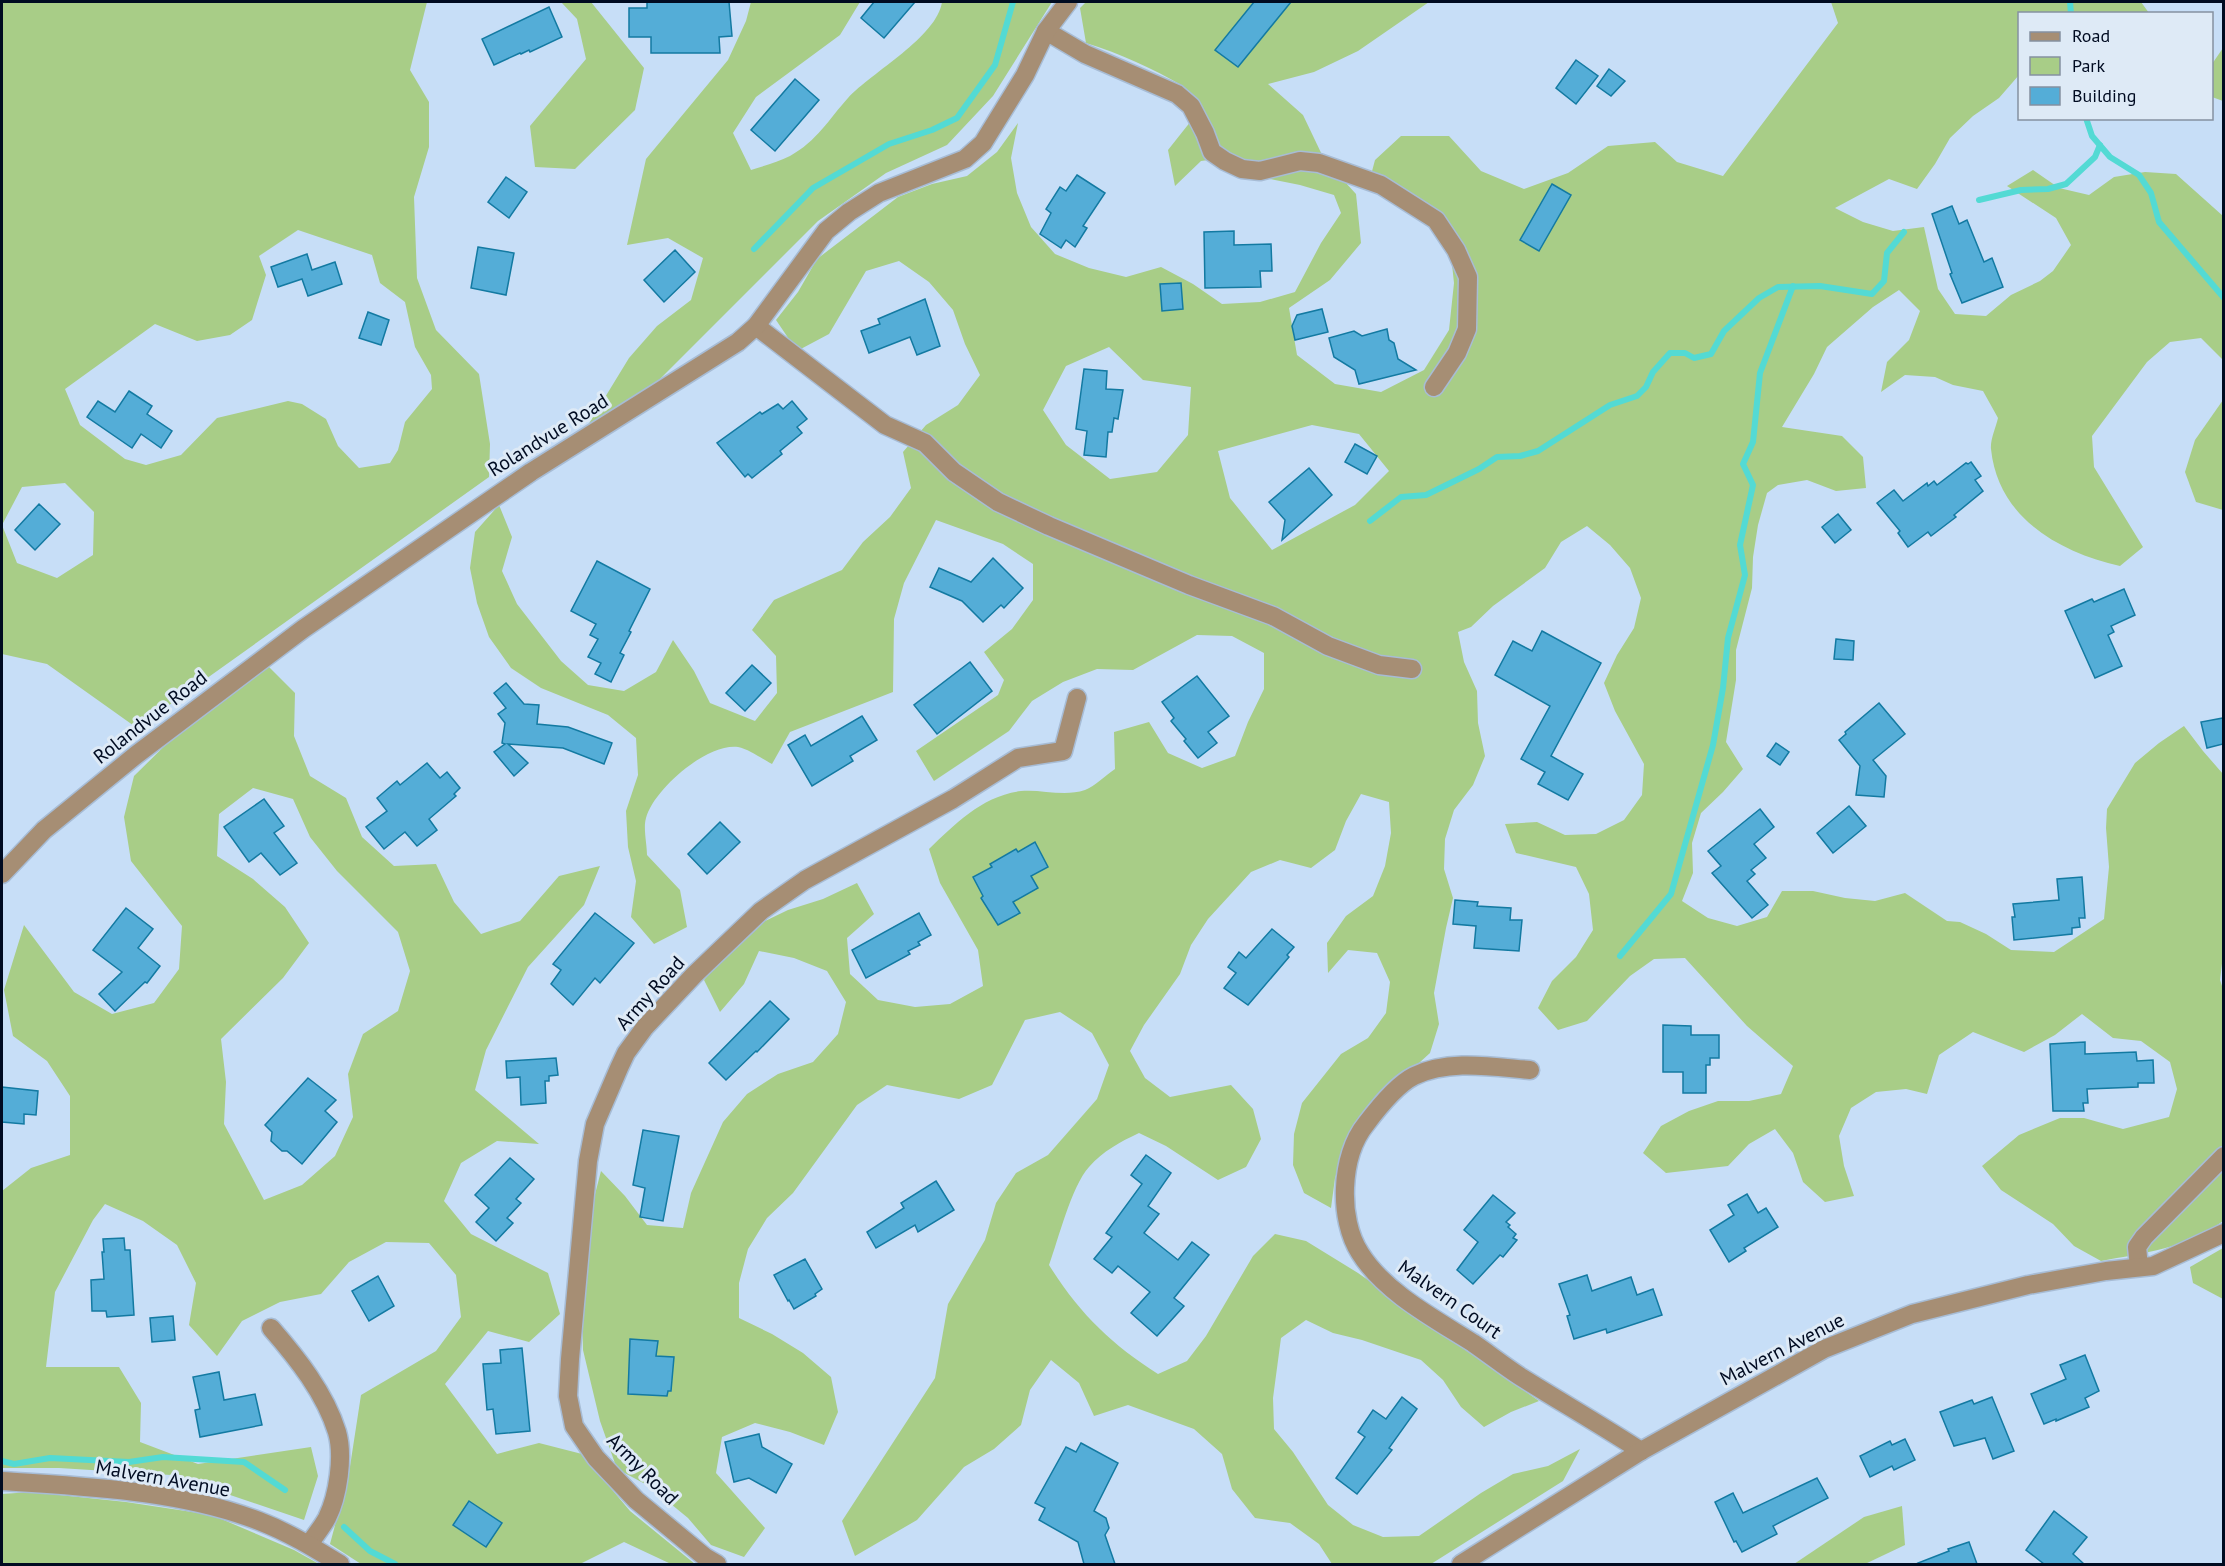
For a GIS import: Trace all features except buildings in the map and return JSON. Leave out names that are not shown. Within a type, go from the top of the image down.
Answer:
[{"type":"street","name":"Rolandvue Road","points":[[2,874],[24,848],[65,812],[136,755],[294,636],[513,484],[738,342],[756,326],[826,231],[849,212],[879,193],[965,159],[983,143],[1025,75],[1046,31],[1068,2]]},
{"type":"street","points":[[1046,31],[1085,54],[1177,94],[1191,106],[1212,152],[1225,161],[1242,169],[1260,171],[1300,161],[1319,164],[1381,185],[1436,220],[1456,250],[1468,277],[1467,329],[1457,352],[1434,387]]},
{"type":"street","points":[[756,326],[885,425],[925,443],[954,471],[998,502],[1190,585],[1273,616],[1328,646],[1379,665],[1412,669]]},
{"type":"street","name":"Army Road","points":[[717,1564],[705,1557],[636,1500],[596,1458],[574,1426],[568,1396],[570,1359],[588,1161],[595,1125],[626,1053],[645,1027],[694,975],[761,911],[805,880],[953,799],[1018,758],[1063,751],[1077,698]]},
{"type":"street","name":"Malvern Court","points":[[1530,1070],[1473,1066],[1439,1068],[1413,1077],[1384,1101],[1363,1127],[1349,1158],[1344,1182],[1350,1231],[1359,1253],[1380,1277],[1413,1305],[1520,1376],[1641,1451]]},
{"type":"street","points":[[2139,1268],[2137,1247],[2144,1237],[2223,1156]]},
{"type":"street","name":"Malvern Avenue","points":[[1461,1564],[1641,1451],[1824,1349],[1912,1314],[2028,1285],[2106,1271],[2153,1266],[2223,1233]]},
{"type":"street","points":[[271,1328],[300,1363],[324,1403],[338,1433],[340,1466],[336,1490],[327,1518],[309,1544]]},
{"type":"street","name":"Malvern Avenue","points":[[2,1481],[73,1486],[188,1500],[261,1522],[309,1544],[340,1564]]},
{"type":"green space","points":[[2,2],[427,2],[410,70],[429,102],[429,147],[414,197],[417,278],[436,330],[479,374],[490,444],[489,477],[137,728],[47,664],[2,654]],"holes":[[[298,230],[372,255],[380,283],[405,302],[415,347],[431,375],[432,389],[405,422],[398,450],[390,463],[359,468],[338,446],[326,419],[302,404],[288,401],[217,418],[181,455],[146,465],[125,459],[80,425],[65,389],[155,324],[197,341],[230,335],[252,320],[266,275],[259,256]],[[65,483],[94,512],[93,555],[57,578],[17,563],[2,525],[22,487]]]},
{"type":"green space","points":[[561,2],[591,2],[644,68],[635,110],[575,169],[535,167],[530,126],[586,59],[577,19]]},
{"type":"green space","points":[[751,2],[860,2],[840,35],[756,97],[733,133],[751,170],[785,158],[808,144],[848,98],[929,28],[938,15],[942,2],[1052,2],[993,96],[947,145],[886,173],[818,221],[655,384],[585,430],[629,358],[657,326],[691,300],[703,258],[668,238],[627,245],[646,159],[728,60],[746,21]]},
{"type":"green space","points":[[1086,2],[1429,2],[1358,51],[1314,72],[1268,84],[1303,115],[1324,159],[1356,194],[1361,243],[1330,280],[1289,308],[1297,355],[1335,384],[1381,392],[1424,370],[1449,330],[1454,283],[1449,236],[1411,207],[1367,190],[1375,160],[1401,136],[1449,136],[1481,171],[1524,189],[1568,173],[1608,146],[1655,142],[1677,162],[1723,176],[1838,23],[1831,2],[2141,2],[2148,12],[2018,12],[2018,76],[1999,98],[1973,116],[1950,138],[1917,189],[1889,179],[1835,208],[1863,222],[1893,231],[1924,227],[1938,289],[1955,314],[1986,316],[2011,295],[2040,281],[2053,271],[2071,245],[2056,218],[2007,186],[2033,170],[2059,188],[2089,195],[2114,177],[2145,172],[2176,174],[2223,216],[2223,360],[2201,338],[2170,342],[2147,362],[2092,436],[2094,467],[2143,547],[2120,566],[2097,560],[2054,541],[2019,513],[1996,473],[1991,445],[1998,418],[1983,391],[1953,385],[1935,377],[1905,375],[1881,392],[1887,362],[1909,340],[1920,311],[1899,290],[1873,307],[1827,347],[1814,374],[1782,427],[1842,436],[1863,457],[1866,488],[1836,491],[1807,480],[1778,485],[1767,493],[1758,525],[1753,557],[1752,588],[1736,650],[1736,680],[1726,742],[1743,769],[1701,813],[1692,843],[1693,873],[1682,901],[1708,918],[1737,926],[1767,917],[1782,891],[1813,891],[1845,898],[1875,901],[1905,893],[1947,921],[1960,922],[1986,934],[2011,950],[2054,952],[2104,919],[2109,867],[2107,809],[2135,763],[2184,726],[2223,774],[2224,947],[2220,980],[2224,992],[2223,1221],[2195,1238],[2165,1248],[2101,1261],[2074,1246],[2053,1224],[2001,1190],[1982,1166],[2019,1135],[2060,1118],[2084,1118],[2123,1129],[2169,1117],[2177,1089],[2170,1062],[2141,1041],[2113,1038],[2082,1014],[2055,1035],[2024,1052],[1973,1032],[1939,1055],[1927,1094],[1906,1089],[1876,1092],[1851,1108],[1839,1136],[1844,1166],[1854,1196],[1825,1202],[1803,1182],[1793,1153],[1775,1129],[1749,1144],[1728,1166],[1666,1173],[1643,1153],[1661,1126],[1689,1111],[1718,1101],[1749,1101],[1781,1094],[1793,1066],[1747,1026],[1685,958],[1654,959],[1630,976],[1587,1021],[1558,1030],[1538,1008],[1552,981],[1576,957],[1593,930],[1589,894],[1576,867],[1516,853],[1505,824],[1537,822],[1565,835],[1596,834],[1624,820],[1642,795],[1644,764],[1615,711],[1604,683],[1617,655],[1634,628],[1641,598],[1630,568],[1610,545],[1587,526],[1561,542],[1545,568],[1493,606],[1471,627],[1458,632],[1464,662],[1477,691],[1478,723],[1485,756],[1473,785],[1454,810],[1445,839],[1444,869],[1453,898],[1434,993],[1439,1024],[1430,1053],[1408,1073],[1376,1096],[1358,1121],[1345,1148],[1335,1178],[1331,1208],[1304,1193],[1293,1165],[1294,1134],[1302,1103],[1341,1054],[1368,1038],[1386,1013],[1390,982],[1377,953],[1348,950],[1328,973],[1327,943],[1346,916],[1373,896],[1385,866],[1391,833],[1389,802],[1361,794],[1346,821],[1335,850],[1311,868],[1280,860],[1251,872],[1208,919],[1191,945],[1180,974],[1144,1025],[1130,1051],[1145,1078],[1170,1097],[1231,1085],[1253,1109],[1261,1139],[1246,1167],[1218,1180],[1166,1146],[1139,1133],[1132,1136],[1100,1156],[1083,1176],[1071,1200],[1049,1265],[1072,1298],[1097,1326],[1125,1351],[1158,1374],[1187,1361],[1206,1336],[1253,1256],[1275,1234],[1306,1241],[1358,1273],[1539,1401],[1511,1412],[1484,1427],[1461,1407],[1443,1380],[1421,1360],[1362,1340],[1333,1333],[1306,1320],[1281,1338],[1273,1398],[1274,1429],[1293,1452],[1328,1505],[1353,1525],[1383,1537],[1419,1536],[1513,1474],[1548,1466],[1580,1449],[1563,1481],[1431,1564],[1332,1564],[1319,1544],[1290,1523],[1255,1518],[1232,1489],[1222,1454],[1194,1429],[1128,1405],[1094,1416],[1079,1383],[1051,1360],[1030,1390],[1021,1425],[994,1449],[964,1467],[917,1520],[855,1556],[842,1521],[935,1378],[948,1304],[985,1240],[996,1203],[1016,1173],[1048,1155],[1097,1099],[1109,1065],[1092,1033],[1060,1012],[1025,1020],[992,1085],[959,1099],[887,1085],[857,1105],[793,1193],[767,1218],[748,1249],[739,1283],[739,1318],[803,1353],[831,1377],[838,1412],[824,1445],[790,1432],[755,1423],[722,1437],[716,1473],[765,1528],[744,1557],[711,1545],[688,1518],[649,1486],[617,1469],[600,1421],[583,1350],[582,1314],[592,1206],[601,1171],[625,1196],[647,1225],[683,1228],[691,1193],[723,1122],[747,1094],[778,1074],[813,1062],[838,1034],[846,1002],[827,971],[794,958],[759,951],[744,984],[720,1012],[704,980],[727,951],[755,926],[788,910],[823,899],[857,883],[874,914],[847,938],[850,974],[878,1000],[915,1007],[950,1004],[983,986],[978,950],[940,883],[929,849],[970,812],[1007,794],[1021,791],[1069,793],[1093,786],[1115,769],[1114,732],[1149,722],[1168,753],[1202,768],[1235,756],[1264,689],[1264,653],[1232,636],[1197,635],[1133,670],[1097,669],[1063,682],[1032,701],[1009,731],[934,781],[916,751],[998,695],[1004,680],[984,652],[1012,629],[1033,600],[1033,564],[1003,544],[936,520],[904,583],[894,619],[893,692],[790,732],[772,764],[738,747],[712,752],[683,770],[659,794],[651,806],[645,822],[647,855],[680,890],[687,927],[654,944],[631,917],[636,881],[628,847],[626,811],[638,775],[636,738],[608,715],[541,688],[511,668],[489,637],[477,603],[470,568],[475,532],[499,505],[512,537],[502,571],[517,604],[561,661],[588,685],[624,691],[656,672],[673,640],[694,671],[710,703],[755,721],[777,693],[776,656],[752,630],[774,600],[842,570],[863,542],[890,517],[911,488],[903,452],[926,425],[958,405],[980,375],[965,344],[953,310],[929,282],[899,261],[866,271],[829,334],[797,351],[776,320],[798,292],[817,259],[898,197],[932,184],[967,176],[997,152],[1018,123],[1011,158],[1017,193],[1031,227],[1055,254],[1089,268],[1126,277],[1161,267],[1193,284],[1222,304],[1260,302],[1295,292],[1321,243],[1341,213],[1334,195],[1265,178],[1237,156],[1201,161],[1175,186],[1168,150],[1191,121],[1183,86],[1136,62],[1086,43],[1080,8]],"holes":[[[1109,347],[1143,380],[1191,387],[1188,435],[1157,472],[1110,479],[1066,445],[1043,410],[1066,366]],[[1312,425],[1359,434],[1389,471],[1355,505],[1272,550],[1230,498],[1218,451]]]},
{"type":"green space","points":[[2223,48],[2223,101],[2213,97],[2213,63]]},
{"type":"green space","points":[[2223,400],[2223,510],[2196,502],[2185,472],[2195,440]]},
{"type":"green space","points":[[269,667],[295,693],[294,736],[310,776],[346,798],[362,837],[394,866],[436,864],[454,902],[481,934],[520,921],[559,876],[600,866],[584,905],[528,967],[486,1050],[475,1090],[539,1144],[497,1141],[461,1163],[444,1201],[471,1234],[548,1273],[560,1314],[529,1342],[488,1331],[445,1384],[497,1454],[539,1443],[582,1454],[630,1511],[695,1564],[671,1564],[624,1542],[580,1564],[361,1564],[330,1544],[349,1473],[361,1395],[436,1351],[461,1317],[456,1275],[429,1243],[386,1242],[349,1262],[321,1294],[280,1302],[242,1321],[217,1356],[189,1325],[196,1283],[177,1245],[143,1221],[105,1204],[93,1220],[55,1292],[46,1367],[119,1367],[141,1403],[140,1442],[198,1464],[311,1447],[318,1476],[304,1520],[171,1475],[59,1468],[2,1468],[2,1191],[31,1168],[70,1155],[70,1096],[47,1061],[13,1036],[4,990],[24,925],[74,992],[112,1014],[154,1003],[179,969],[182,926],[131,861],[124,817],[134,776],[195,716]],"holes":[[[253,788],[293,799],[310,837],[337,871],[398,932],[410,971],[398,1011],[363,1034],[348,1074],[353,1117],[335,1156],[302,1185],[264,1200],[224,1124],[226,1082],[221,1039],[283,978],[309,943],[285,907],[253,879],[217,856],[219,814]]]},
{"type":"green space","points":[[2223,1248],[2223,1299],[2193,1283],[2190,1267]]},
{"type":"green space","points":[[31,1492],[126,1502],[212,1515],[294,1550],[319,1564],[2,1564],[2,1494]]},
{"type":"green space","points":[[1902,1506],[1905,1545],[1865,1564],[1794,1564],[1864,1517]]},
{"type":"waterway","points":[[754,249],[813,188],[889,144],[932,130],[957,118],[995,65],[1013,2]]},
{"type":"waterway","points":[[2070,2],[2071,12]]},
{"type":"waterway","points":[[2087,120],[2092,136],[2110,157],[2139,175],[2151,193],[2159,222],[2224,298]]},
{"type":"waterway","points":[[1979,200],[2021,190],[2048,189],[2066,184],[2095,157],[2100,145]]},
{"type":"waterway","points":[[1370,521],[1401,497],[1426,495],[1479,469],[1497,457],[1520,456],[1538,451],[1610,405],[1637,396],[1646,387],[1653,372],[1670,353],[1685,353],[1694,358],[1711,354],[1724,331],[1759,298],[1778,287],[1820,286],[1872,294],[1884,281],[1887,253],[1904,232]]},
{"type":"waterway","points":[[1620,956],[1671,894],[1713,745],[1723,688],[1728,638],[1745,575],[1740,545],[1753,485],[1743,464],[1753,442],[1760,373],[1793,286]]},
{"type":"waterway","points":[[2,1461],[14,1464],[50,1458],[129,1462],[163,1457],[244,1462],[285,1490]]},
{"type":"waterway","points":[[344,1527],[370,1551],[395,1564]]}]
